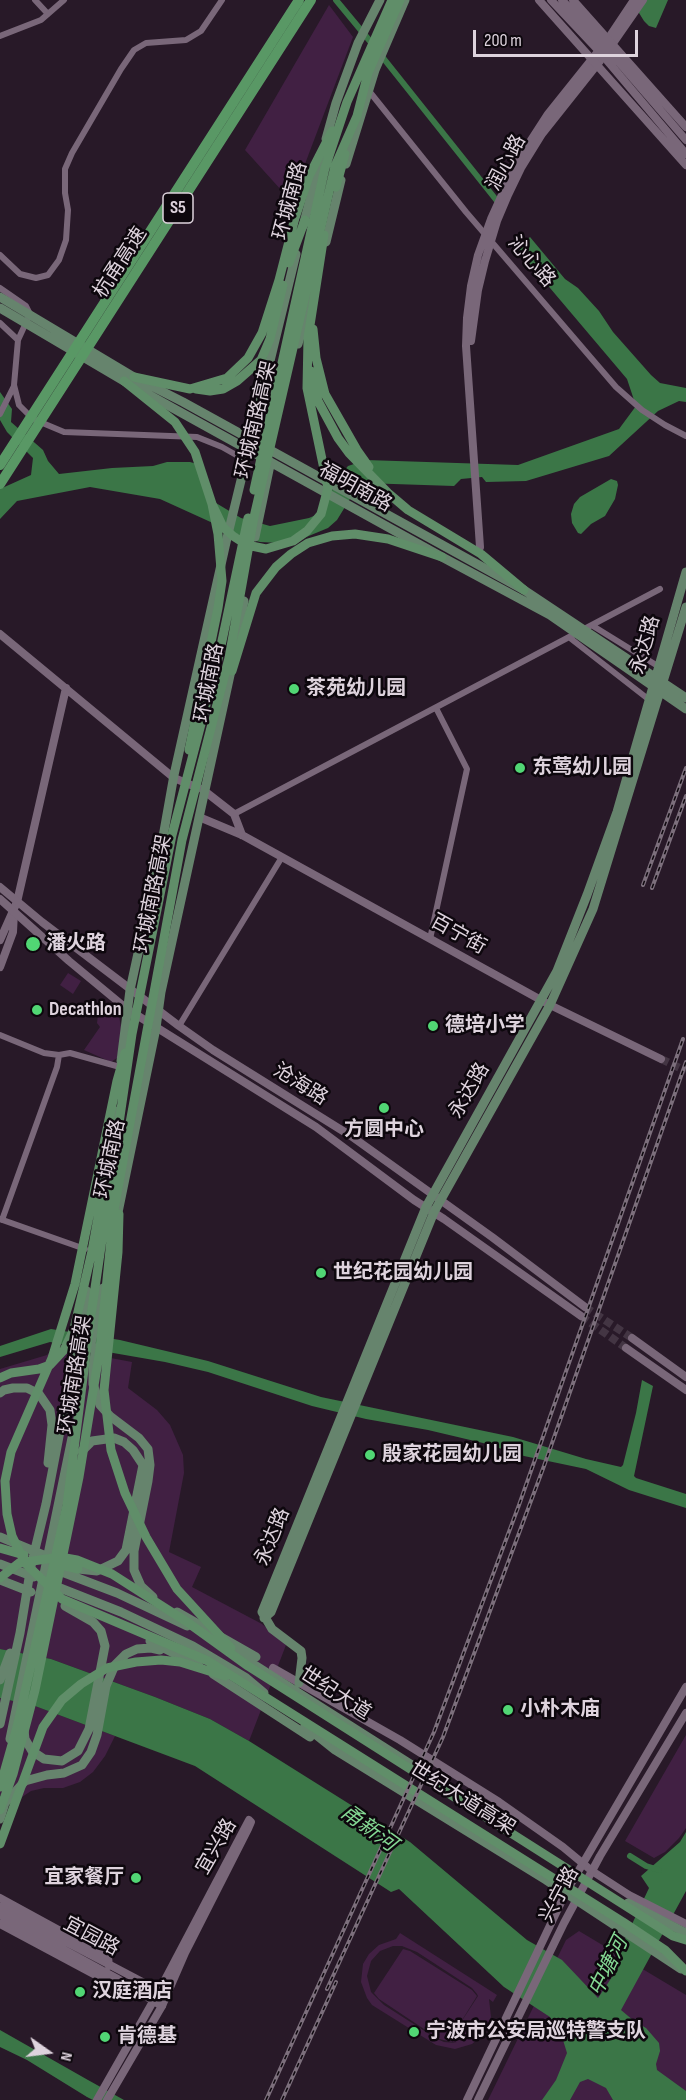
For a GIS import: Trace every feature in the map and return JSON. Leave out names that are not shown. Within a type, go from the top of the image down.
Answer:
[{"type":"highway","name":"杭甬高速","points":[[0,484],[40,412],[299,0]]},
{"type":"highway","name":"杭甬高速","points":[[0,465],[40,412],[311,0]]},
{"type":"highway","name":"环城南路高架","points":[[0,1787],[17,1727],[67,1506],[90,1322],[132,1034],[172,835],[219,656],[277,380],[325,168],[347,102],[392,0]]},
{"type":"highway","name":"环城南路高架","points":[[0,1810],[13,1774],[35,1690],[68,1533],[100,1349],[114,1210],[124,1172],[182,840],[229,658],[254,517],[335,166],[357,116],[368,73],[402,0]]},
{"type":"highway","points":[[190,388],[227,378],[248,358],[262,333],[279,280],[294,218],[309,176],[347,102]]},
{"type":"highway","points":[[212,504],[223,527],[233,536],[247,545],[266,549],[293,542],[307,531],[321,514],[328,488],[307,388],[308,348],[327,222],[357,116]]},
{"type":"highway","points":[[134,377],[210,391],[223,389],[237,381],[261,360],[270,339],[290,259],[305,220]]},
{"type":"highway","points":[[311,298],[316,358],[325,394],[357,450],[388,493]]},
{"type":"highway","points":[[308,348],[318,401],[328,422],[349,453],[408,510],[481,554],[524,590]]},
{"type":"highway","points":[[124,381],[175,422],[195,452],[212,504],[218,534],[222,581],[172,835]]},
{"type":"highway","points":[[182,840],[213,743],[256,593],[276,567],[308,543],[332,536],[355,534],[388,539],[442,557]]},
{"type":"highway","name":"世纪大道高架","points":[[132,1034],[117,1081],[75,1284],[52,1358],[11,1452],[5,1481],[7,1514],[12,1536],[25,1563],[62,1599],[208,1661],[665,1954],[686,1971]]},
{"type":"highway","points":[[124,1172],[104,1390],[111,1450],[125,1493],[146,1537],[177,1589],[248,1666]]},
{"type":"highway","points":[[0,1378],[11,1373],[50,1365],[64,1350],[77,1329],[106,1173]]},
{"type":"highway","points":[[0,1543],[77,1573]]},
{"type":"highway","points":[[1,1580],[19,1563],[60,1557],[77,1560],[112,1574],[187,1622],[248,1666]]},
{"type":"highway","points":[[0,1844],[43,1727],[62,1700],[81,1684],[107,1668],[161,1660],[180,1662],[238,1680]]},
{"type":"highway","name":"世纪大道高架","points":[[248,1666],[673,1936],[685,1932]]},
{"type":"main road","name":"环城南路","points":[[0,1724],[20,1633],[31,1566],[46,1504],[106,1173],[130,990],[174,778],[245,460],[305,220],[336,103],[358,43],[380,0]]},
{"type":"main road","points":[[311,298],[342,175],[375,70],[402,0]]},
{"type":"main road","points":[[538,0],[686,165]]},
{"type":"main road","points":[[551,0],[666,125],[686,140]]},
{"type":"main road","points":[[562,0],[604,45],[686,154]]},
{"type":"main road","points":[[573,0],[686,127]]},
{"type":"main road","name":"福明南路","points":[[0,297],[134,377],[524,590],[686,698]]},
{"type":"main road","name":"环城南路","points":[[0,1782],[96,1331],[124,1172],[156,1028],[158,1009],[229,686],[259,517],[299,340],[311,298]]},
{"type":"main road","name":"福明南路","points":[[0,308],[124,381],[550,615],[686,709]]},
{"type":"main road","name":"永达路","points":[[430,1209],[441,1200],[546,1002],[587,895],[653,703],[686,572]]},
{"type":"main road","name":"永达路","points":[[662,669],[686,607]]},
{"type":"main road","name":"沧海路","points":[[0,887],[179,1026],[213,1050],[351,1136],[585,1307]]},
{"type":"main road","name":"沧海路","points":[[0,899],[127,1009],[316,1127],[581,1316]]},
{"type":"main road","name":"永达路","points":[[298,1687],[301,1651],[272,1629],[264,1618],[271,1612],[345,1418],[430,1209],[432,1194],[546,1002]]},
{"type":"main road","points":[[96,1331],[93,1384],[100,1405],[110,1416],[139,1438],[147,1449],[150,1466],[134,1551],[134,1570],[141,1586],[162,1605],[219,1634],[273,1668],[298,1687]]},
{"type":"main road","points":[[632,1338],[686,1377]]},
{"type":"main road","points":[[626,1348],[686,1390]]},
{"type":"main road","points":[[0,1680],[9,1658],[31,1566],[52,1425],[50,1410],[39,1394],[27,1388],[2,1391]]},
{"type":"main road","points":[[64,1606],[93,1622],[100,1631],[105,1646],[89,1729],[78,1751],[62,1761],[44,1759],[32,1751],[25,1739],[22,1722],[65,1500],[76,1460],[92,1441],[114,1438],[124,1442],[133,1450],[142,1465],[126,1550],[117,1560],[97,1570],[77,1573]]},
{"type":"main road","points":[[17,1705],[49,1578],[68,1458]]},
{"type":"main road","name":"世纪大道","points":[[0,1543],[77,1573],[210,1637],[298,1687],[580,1867],[632,1905],[685,1932]]},
{"type":"main road","name":"世纪大道","points":[[0,1564],[121,1612],[193,1646],[245,1677],[336,1750],[576,1901],[665,1954]]},
{"type":"main road","points":[[1,1580],[180,1655],[320,1744],[336,1750]]},
{"type":"main road","points":[[0,1819],[5,1803],[25,1781],[64,1773],[82,1765],[91,1752],[97,1735],[106,1686],[115,1665],[126,1654],[137,1649],[151,1648],[180,1655]]},
{"type":"main road","name":"兴宁路","points":[[547,1946],[565,1894],[686,1687]]},
{"type":"main road","name":"兴宁路","points":[[478,2100],[518,2004],[547,1946],[576,1901],[600,1856],[686,1713]]},
{"type":"main road","points":[[0,1898],[108,1957],[110,1970]]},
{"type":"main road","name":"宜园路","points":[[0,1907],[110,1970],[162,2006]]},
{"type":"main road","name":"宜园路","points":[[0,1915],[110,1970],[167,1995]]},
{"type":"main road","name":"宜园路","points":[[0,1924],[101,1978],[110,1970]]},
{"type":"main road","points":[[468,2100],[518,2004]]},
{"type":"street","points":[[35,0],[48,14]]},
{"type":"street","points":[[0,36],[41,20],[64,0]]},
{"type":"street","points":[[0,255],[20,274],[36,279],[48,275],[59,260],[66,240],[68,210],[65,170],[72,153],[121,69],[134,50],[146,44],[186,40],[201,31],[222,0]]},
{"type":"street","name":"润心路","points":[[480,547],[468,372],[478,290],[488,237],[505,185],[526,147],[548,114],[608,39],[634,0]]},
{"type":"street","name":"润心路","points":[[488,237],[512,186],[542,134],[617,39],[643,0]]},
{"type":"street","name":"沁心路","points":[[369,91],[488,237],[616,387],[642,410],[686,436]]},
{"type":"street","points":[[0,288],[26,306],[30,314],[18,340],[14,385],[19,405],[33,419],[64,432],[197,437],[245,460]]},
{"type":"street","points":[[0,323],[18,340]]},
{"type":"street","points":[[0,414],[14,385]]},
{"type":"street","points":[[234,814],[660,589]]},
{"type":"street","points":[[593,626],[662,669]]},
{"type":"street","points":[[0,634],[174,778],[205,790],[234,814],[242,835]]},
{"type":"street","points":[[570,638],[653,703]]},
{"type":"street","points":[[0,940],[17,902],[66,688]]},
{"type":"street","points":[[430,939],[467,769],[436,708]]},
{"type":"street","name":"百宁街","points":[[199,817],[242,835],[546,1002],[661,1059]]},
{"type":"street","points":[[179,1026],[282,857]]},
{"type":"street","points":[[0,967],[13,932],[14,911]]},
{"type":"street","points":[[0,1035],[44,1053],[59,1055],[70,1053],[120,1067]]},
{"type":"street","points":[[59,1055],[57,1067],[1,1220],[92,1251]]},
{"type":"street","points":[[298,1687],[400,1740],[499,1802],[563,1847],[580,1867]]},
{"type":"street","name":"宜兴路","points":[[97,2100],[159,1991],[249,1820],[251,1822],[248,1830],[185,1953],[162,2006],[106,2100]]},
{"type":"street","points":[[590,1874],[667,1914],[685,1932]]},
{"type":"shaded area","points":[[329,5],[353,37],[291,201],[245,150]]},
{"type":"shaded area","points":[[68,973],[81,981],[73,994],[60,985]]},
{"type":"shaded area","points":[[108,1003],[119,1016],[122,1032],[117,1058],[111,1062],[84,1050],[100,1027],[97,1023],[98,1015]]},
{"type":"shaded area","points":[[56,1346],[132,1362],[128,1388],[157,1410],[170,1425],[183,1455],[184,1473],[169,1552],[201,1567],[192,1587],[262,1624],[286,1645],[249,1741],[210,1719],[155,1697],[51,1659],[0,1649],[0,1369],[47,1355]]},
{"type":"shaded area","points":[[0,1698],[35,1706],[115,1736],[105,1756],[93,1772],[80,1782],[63,1788],[31,1791],[19,1799],[0,1795]]},
{"type":"shaded area","points":[[686,1735],[686,1828],[665,1852],[654,1858],[625,1841]]},
{"type":"shaded area","points":[[579,1931],[686,1995],[686,2100],[488,2100],[566,1940]]},
{"type":"shaded area","points":[[400,1933],[497,1995],[493,2002],[489,1999],[491,2017],[485,2033],[472,2044],[455,2049],[436,2045],[372,2005],[361,1982],[363,1964],[369,1954],[379,1945],[396,1939]],"holes":[[[393,1946],[402,1946],[417,1952],[472,1988],[478,1996],[454,2033],[477,1996],[472,1990],[410,1951],[403,1949],[374,1993],[379,1999],[439,2039],[457,2043],[437,2039],[384,2005],[371,1992],[367,1976],[371,1961],[380,1951]]]},
{"type":"water","points":[[631,0],[668,0],[656,28],[644,21]]},
{"type":"water","points":[[530,237],[565,279],[578,288],[599,311],[613,332],[651,375],[660,383],[686,388],[686,402],[679,401],[658,411],[609,456],[526,481],[486,482],[482,477],[461,479],[454,486],[363,483],[356,489],[337,520],[328,528],[299,540],[280,543],[248,539],[160,499],[90,487],[17,501],[0,519],[0,489],[31,475],[33,458],[7,432],[0,420],[0,392],[12,409],[11,422],[43,450],[48,461],[59,474],[153,466],[167,462],[190,462],[197,464],[216,503],[241,518],[270,526],[318,514],[348,466],[366,460],[518,465],[619,429],[636,406],[627,379],[517,249]]},
{"type":"water","points":[[611,479],[617,481],[618,485],[615,499],[605,516],[591,524],[581,534],[578,533],[572,523],[571,514],[574,504],[580,497]]},
{"type":"water","points":[[51,1329],[120,1340],[208,1361],[321,1397],[513,1437],[621,1467],[636,1413],[642,1380],[653,1386],[634,1476],[686,1494],[686,1508],[629,1490],[586,1469],[524,1456],[483,1443],[428,1430],[312,1406],[208,1372],[165,1362],[50,1342],[0,1357],[0,1346]]},
{"type":"water","name":"甬新河","points":[[0,1649],[51,1659],[155,1697],[210,1719],[249,1741],[410,1842],[527,1940],[562,1960],[598,1998],[614,1974],[617,1956],[649,1888],[641,1876],[680,1842],[686,1832],[686,1891],[621,2010],[646,2028],[659,2043],[657,2070],[686,2091],[686,2100],[613,2100],[606,2088],[588,2079],[580,2082],[570,2100],[542,2100],[556,2080],[567,2053],[563,2040],[550,2017],[504,1987],[399,1889],[391,1892],[195,1766],[35,1706],[0,1698]]},
{"type":"water","points":[[0,2030],[124,2100],[93,2100],[87,2097],[27,2060],[0,2047]]},
{"type":"waterway","points":[[336,0],[374,46]]},
{"type":"waterway","points":[[380,54],[501,206]]},
{"type":"waterway","points":[[630,1856],[646,1866],[659,1870]]},
{"type":"tunnel","points":[[661,1059],[686,1071]]},
{"type":"tunnel","points":[[585,1307],[632,1338]]},
{"type":"tunnel","points":[[581,1316],[626,1348]]},
{"type":"railway","points":[[643,885],[686,768]]},
{"type":"railway","points":[[652,888],[686,796]]},
{"type":"railway","points":[[266,2100],[434,1732],[519,1505],[683,1039]]},
{"type":"railway","points":[[327,1989],[443,1737],[544,1466],[686,1062]]},
{"type":"railway","points":[[282,2100],[336,1982]]},
{"type":"place","name":"茶苑幼儿园","points":[[294,689]]},
{"type":"place","name":"东莺幼儿园","points":[[520,768]]},
{"type":"place","name":"潘火路","points":[[33,944]]},
{"type":"place","name":"Decathlon","points":[[37,1010]]},
{"type":"place","name":"德培小学","points":[[433,1026]]},
{"type":"place","name":"方圆中心","points":[[384,1108]]},
{"type":"place","name":"世纪花园幼儿园","points":[[321,1273]]},
{"type":"place","name":"殷家花园幼儿园","points":[[370,1455]]},
{"type":"place","name":"小朴木庙","points":[[508,1710]]},
{"type":"place","name":"宜家餐厅","points":[[136,1878]]},
{"type":"place","name":"汉庭酒店","points":[[80,1992]]},
{"type":"place","name":"宁波市公安局巡特警支队","points":[[414,2032]]},
{"type":"place","name":"肯德基","points":[[105,2037]]},
{"type":"water label","name":"中塘河","points":[[609,1967]]}]
